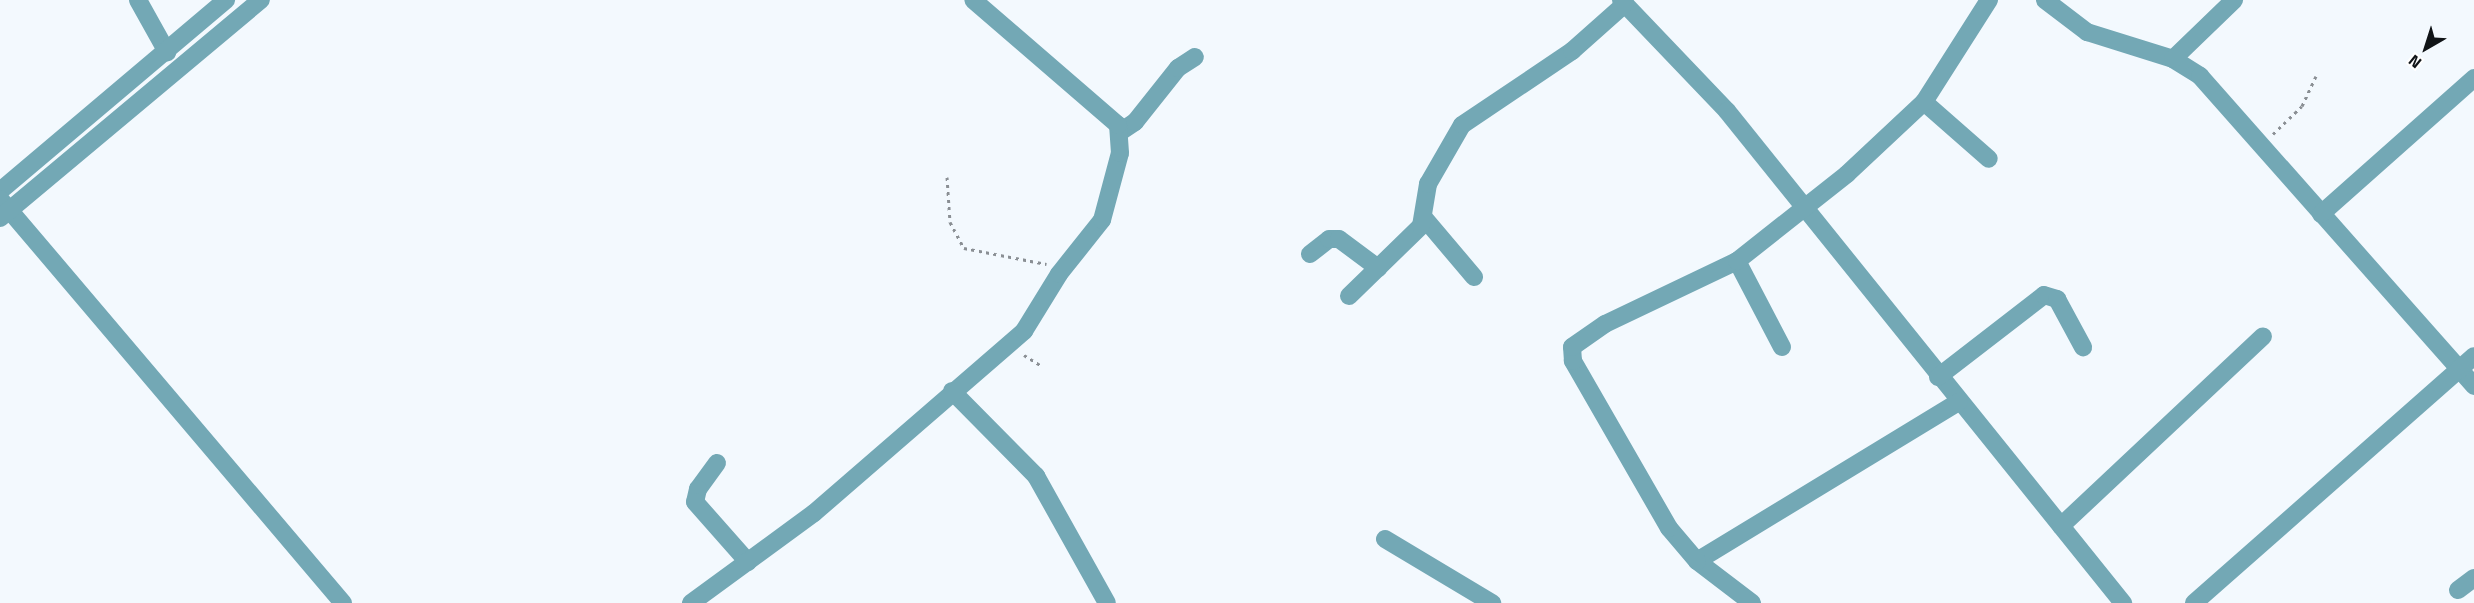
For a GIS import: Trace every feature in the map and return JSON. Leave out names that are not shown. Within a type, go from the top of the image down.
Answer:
[{"type":"street","points":[[138,0],[167,52]]},
{"type":"street","points":[[0,191],[226,0]]},
{"type":"street","points":[[261,0],[5,209],[343,603]]},
{"type":"street","points":[[974,0],[1120,132]]},
{"type":"street","points":[[1752,603],[1697,561],[1669,528],[1571,355],[1580,338],[1737,261],[1803,208],[1924,102],[1989,0]]},
{"type":"street","points":[[2045,0],[2087,32],[2173,59],[2200,76],[2474,386]]},
{"type":"street","points":[[2173,59],[2234,0]]},
{"type":"street","points":[[1349,296],[1425,219],[1428,184],[1462,125],[1572,51],[1623,2],[1727,111],[2123,603]]},
{"type":"street","points":[[691,603],[748,562],[858,476],[1035,320],[1062,269],[1102,220],[1120,132],[1136,122],[1178,68],[1195,57]]},
{"type":"street","points":[[2321,214],[2474,78]]},
{"type":"street","points":[[1924,102],[1989,159]]},
{"type":"street","points":[[1425,219],[1474,277]]},
{"type":"street","points":[[1310,254],[1329,239],[1340,239],[1378,268]]},
{"type":"street","points":[[1737,261],[1782,347]]},
{"type":"street","points":[[1938,376],[2044,295],[2057,299],[2083,347]]},
{"type":"street","points":[[2061,526],[2263,336]]},
{"type":"street","points":[[2194,603],[2474,356]]},
{"type":"street","points":[[952,391],[1036,476],[1107,603]]},
{"type":"street","points":[[1697,561],[1959,402]]},
{"type":"street","points":[[717,463],[694,502],[748,562]]},
{"type":"street","points":[[1385,539],[1492,603]]},
{"type":"street","points":[[2457,590],[2474,578]]},
{"type":"path","points":[[2261,145],[2302,106],[2316,76]]},
{"type":"path","points":[[947,177],[950,222],[964,248],[1062,269]]}]
